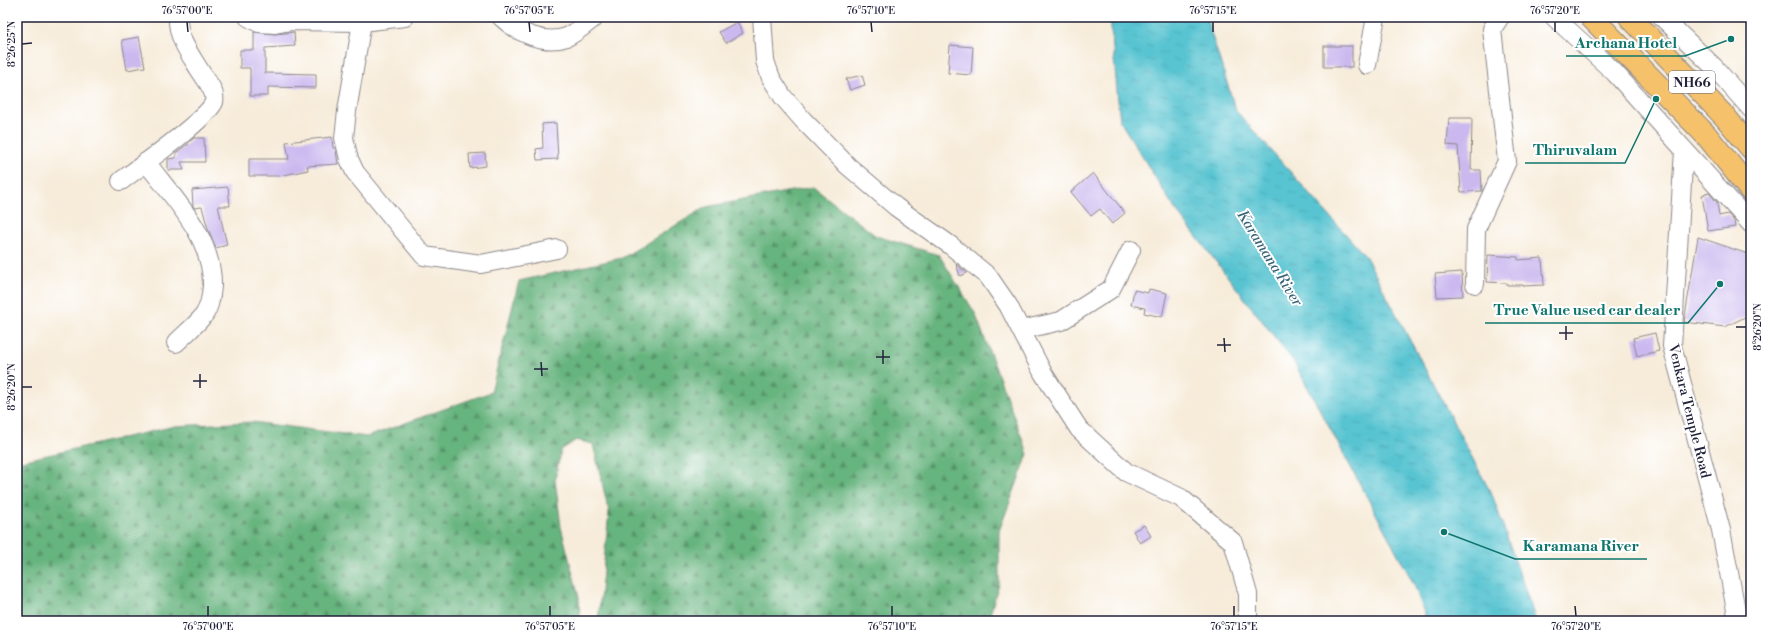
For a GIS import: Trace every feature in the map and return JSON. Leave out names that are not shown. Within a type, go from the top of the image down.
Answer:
[{"type":"highway","name":"NH66","points":[[1591,17],[1707,136],[1751,191]]},
{"type":"highway","name":"NH66","points":[[1630,17],[1726,118],[1751,148]]},
{"type":"street","points":[[121,181],[183,133],[208,110],[214,102],[213,93],[187,49],[178,30],[178,17]]},
{"type":"street","points":[[248,17],[259,23],[275,24],[290,22],[362,22],[404,17]]},
{"type":"street","points":[[502,17],[508,23],[527,35],[548,40],[568,36],[595,17]]},
{"type":"street","points":[[762,17],[765,61],[771,78],[802,120],[848,166],[896,206],[950,245],[988,276],[1008,305],[1043,373],[1080,429],[1126,472],[1181,498],[1233,542],[1248,594],[1248,621]]},
{"type":"street","points":[[1367,65],[1376,17]]},
{"type":"street","points":[[1475,284],[1476,229],[1507,161],[1492,29],[1500,17]]},
{"type":"street","points":[[1554,17],[1614,73],[1751,224]]},
{"type":"street","points":[[1662,17],[1714,68],[1751,109]]},
{"type":"street","points":[[362,22],[347,110],[344,138],[349,159],[355,172],[424,256],[481,264],[557,249]]},
{"type":"street","name":"Venkara Temple Road","points":[[1684,150],[1672,346],[1720,530],[1738,621]]},
{"type":"street","points":[[146,162],[198,231],[207,249],[212,274],[211,298],[204,315],[176,343]]},
{"type":"street","points":[[1021,330],[1061,321],[1111,288],[1131,250]]},
{"type":"green space","points":[[813,187],[876,236],[939,255],[975,313],[1028,454],[999,531],[999,584],[988,621],[598,621],[609,512],[593,444],[576,440],[561,450],[555,479],[561,527],[579,598],[580,621],[17,621],[17,462],[175,426],[252,422],[367,437],[491,392],[519,281],[622,258],[706,207]]},
{"type":"water","points":[[1110,17],[1206,17],[1236,111],[1366,257],[1493,497],[1536,621],[1427,621],[1414,584],[1294,362],[1175,209],[1120,121]]},
{"type":"building","points":[[737,22],[743,33],[726,43],[719,32]]},
{"type":"building","points":[[254,32],[275,34],[294,32],[295,46],[265,48],[265,73],[316,74],[316,88],[268,87],[268,96],[250,96],[250,68],[240,68],[240,50],[254,50]]},
{"type":"building","points":[[139,37],[145,67],[127,70],[122,40]]},
{"type":"building","points":[[950,45],[973,47],[971,75],[948,73]]},
{"type":"building","points":[[1324,46],[1352,46],[1352,67],[1324,67]]},
{"type":"building","points":[[862,75],[865,85],[850,90],[846,79]]},
{"type":"building","points":[[1449,118],[1472,118],[1471,170],[1481,170],[1482,191],[1461,192],[1458,146],[1447,145]]},
{"type":"building","points":[[556,123],[558,159],[537,160],[536,149],[543,148],[542,124]]},
{"type":"building","points":[[332,137],[333,148],[336,148],[338,164],[307,166],[308,170],[279,176],[249,176],[249,159],[289,159],[286,142]]},
{"type":"building","points":[[194,138],[204,138],[205,162],[181,162],[184,170],[168,170],[168,159],[176,158],[176,153],[188,145],[188,143]]},
{"type":"building","points":[[485,153],[486,166],[470,168],[469,154]]},
{"type":"building","points":[[1093,173],[1125,213],[1112,224],[1100,209],[1091,216],[1071,192]]},
{"type":"building","points":[[228,187],[230,206],[218,206],[227,245],[216,248],[208,229],[202,207],[194,208],[193,206],[192,190]]},
{"type":"building","points":[[1709,193],[1717,202],[1719,216],[1728,214],[1734,221],[1735,227],[1708,231],[1702,195]]},
{"type":"building","points":[[1698,237],[1751,255],[1751,314],[1725,327],[1684,322]]},
{"type":"building","points":[[1488,255],[1518,257],[1518,260],[1542,258],[1544,285],[1523,286],[1507,285],[1507,283],[1487,282]]},
{"type":"building","points":[[956,264],[967,273],[960,276]]},
{"type":"building","points":[[1462,272],[1463,296],[1437,297],[1435,274]]},
{"type":"building","points":[[1149,289],[1167,293],[1162,317],[1144,313],[1145,308],[1131,305],[1134,290],[1148,293]]},
{"type":"building","points":[[1655,333],[1659,351],[1637,356],[1633,338]]},
{"type":"building","points":[[1144,525],[1151,536],[1140,543],[1133,531]]},
{"type":"place","name":"Archana Hotel","points":[[1731,39]]},
{"type":"place","name":"Thiruvalam","points":[[1656,99]]},
{"type":"place","name":"True Value used car dealer","points":[[1720,284]]},
{"type":"place","name":"Karamana River","points":[[1444,532]]}]
